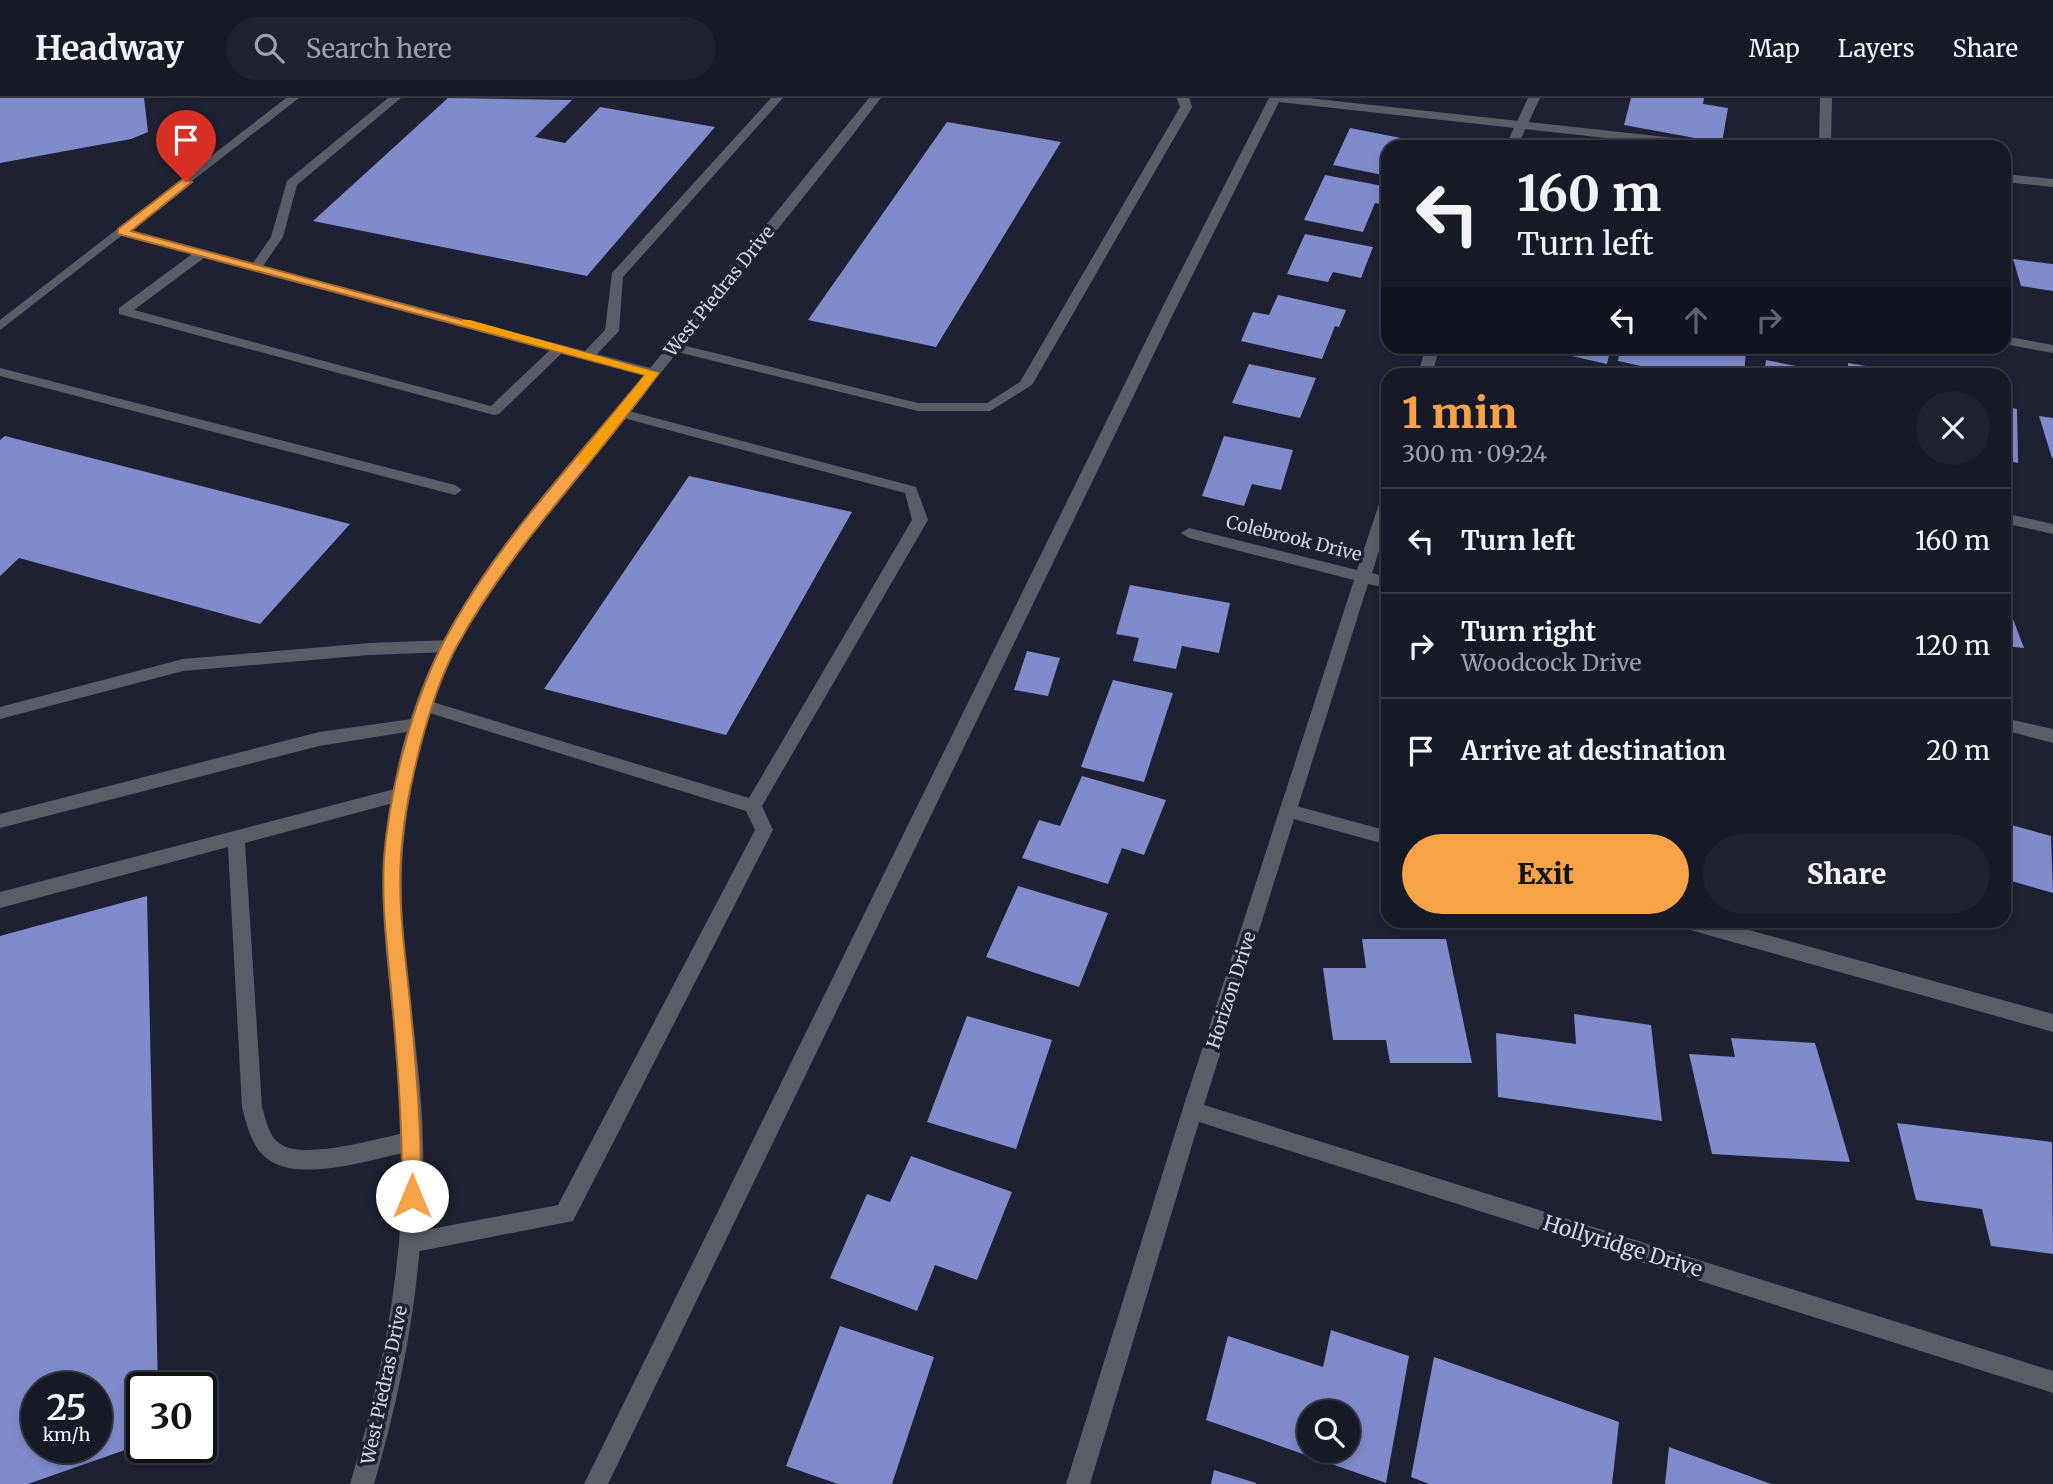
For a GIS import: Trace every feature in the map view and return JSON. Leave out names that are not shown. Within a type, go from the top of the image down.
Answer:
[{"type":"street","points":[[0,326],[293,98]]},
{"type":"street","points":[[256,267],[277,237],[291,184],[395,98]]},
{"type":"street","points":[[588,355],[612,331],[617,276],[777,98]]},
{"type":"street","name":"West Piedras Drive","points":[[362,1484],[397,1340],[410,1243],[412,1141],[393,908],[393,857],[402,794],[423,715],[449,646],[487,585],[527,530],[875,98]]},
{"type":"street","points":[[674,347],[918,408],[990,407],[1026,385],[1186,107],[1183,98]]},
{"type":"street","points":[[596,1484],[1171,304],[1276,98],[1663,140]]},
{"type":"street","points":[[1514,140],[1534,98]]},
{"type":"street","points":[[1825,140],[1826,98]]},
{"type":"street","points":[[2011,179],[2053,183]]},
{"type":"street","points":[[122,232],[653,373]]},
{"type":"street","points":[[202,253],[124,311],[494,411],[560,348]]},
{"type":"street","points":[[2011,341],[2053,349]]},
{"type":"street","points":[[0,372],[455,490]]},
{"type":"street","points":[[621,413],[911,490],[920,520],[752,806]]},
{"type":"street","points":[[2011,520],[2053,529]]},
{"type":"street","name":"Horizon Drive","points":[[1078,1484],[1192,1111],[1381,521]]},
{"type":"street","name":"Colebrook Drive","points":[[1189,533],[1381,582]]},
{"type":"street","points":[[0,713],[183,665],[369,649],[449,646]]},
{"type":"street","points":[[0,821],[423,715],[752,806],[764,830],[565,1214],[410,1243]]},
{"type":"street","points":[[2011,726],[2053,736]]},
{"type":"street","points":[[0,900],[402,794]]},
{"type":"street","points":[[1289,811],[1381,836]]},
{"type":"street","points":[[236,838],[252,1107],[257,1128],[275,1154],[303,1162],[412,1141]]},
{"type":"street","points":[[1713,928],[2053,1023]]},
{"type":"street","name":"Hollyridge Drive","points":[[1192,1111],[2053,1382]]},
{"type":"building","points":[[0,98],[144,98],[148,132],[131,139],[0,163]]},
{"type":"building","points":[[448,98],[572,100],[535,137],[565,143],[600,107],[715,127],[587,276],[313,221]]},
{"type":"building","points":[[1631,98],[1704,98],[1703,104],[1728,108],[1723,140],[1706,140],[1624,125]]},
{"type":"building","points":[[947,122],[1061,142],[936,347],[808,320]]},
{"type":"building","points":[[1350,128],[1406,139],[1381,140],[1381,175],[1333,165]]},
{"type":"building","points":[[1325,175],[1381,186],[1381,204],[1375,203],[1363,232],[1304,220]]},
{"type":"building","points":[[1305,234],[1373,247],[1361,278],[1333,272],[1328,282],[1287,274]]},
{"type":"building","points":[[2013,259],[2053,264],[2053,291],[2021,286]]},
{"type":"building","points":[[1278,295],[1346,310],[1339,327],[1335,326],[1322,359],[1241,341],[1253,312],[1269,315]]},
{"type":"building","points":[[1563,354],[1609,354],[1607,364]]},
{"type":"building","points":[[1619,354],[1746,354],[1745,368],[1650,368],[1618,361]]},
{"type":"building","points":[[1766,360],[1806,368],[1765,368]]},
{"type":"building","points":[[1848,363],[1878,368],[1848,368]]},
{"type":"building","points":[[1249,364],[1316,378],[1300,418],[1232,403]]},
{"type":"building","points":[[2011,408],[2017,409],[2018,463],[2011,462]]},
{"type":"building","points":[[2039,416],[2053,418],[2053,458],[2052,458]]},
{"type":"building","points":[[5,436],[350,524],[260,624],[19,558],[0,576],[0,440]]},
{"type":"building","points":[[1224,436],[1293,450],[1281,490],[1252,484],[1244,506],[1202,496]]},
{"type":"building","points":[[689,476],[852,512],[726,735],[544,689]]},
{"type":"building","points":[[1130,585],[1230,603],[1219,653],[1182,646],[1176,669],[1133,661],[1139,638],[1116,634]]},
{"type":"building","points":[[2011,614],[2024,648],[2011,647]]},
{"type":"building","points":[[1027,651],[1060,658],[1048,696],[1014,690]]},
{"type":"building","points":[[1113,680],[1173,693],[1144,782],[1081,767]]},
{"type":"building","points":[[1082,776],[1166,800],[1144,855],[1122,848],[1108,884],[1022,858],[1039,820],[1060,826]]},
{"type":"building","points":[[2011,825],[2051,836],[2053,893],[2011,881]]},
{"type":"building","points":[[1018,886],[1108,913],[1079,987],[986,957]]},
{"type":"building","points":[[147,896],[158,1372],[126,1372],[126,1450],[112,1455],[112,1372],[21,1372],[21,1463],[88,1463],[28,1484],[0,1484],[0,936]]},
{"type":"building","points":[[1362,939],[1446,939],[1472,1063],[1390,1063],[1386,1040],[1333,1040],[1323,968],[1366,968]]},
{"type":"building","points":[[1574,1014],[1651,1025],[1662,1121],[1498,1097],[1496,1033],[1576,1044]]},
{"type":"building","points":[[967,1016],[1052,1040],[1016,1149],[927,1122]]},
{"type":"building","points":[[1731,1038],[1815,1043],[1850,1162],[1712,1154],[1689,1054],[1735,1057]]},
{"type":"building","points":[[1897,1123],[2052,1142],[2053,1254],[1991,1246],[1982,1209],[1916,1200]]},
{"type":"building","points":[[911,1156],[1012,1192],[977,1280],[935,1265],[917,1311],[830,1278],[867,1194],[890,1202]]},
{"type":"building","points":[[840,1326],[934,1357],[892,1484],[838,1484],[786,1466]]},
{"type":"building","points":[[1331,1330],[1409,1356],[1386,1483],[1329,1463],[1360,1463],[1360,1400],[1297,1400],[1297,1452],[1206,1420],[1228,1336],[1323,1367]]},
{"type":"building","points":[[1434,1357],[1619,1422],[1612,1484],[1429,1484],[1411,1477]]},
{"type":"building","points":[[1669,1447],[1771,1484],[1665,1484]]},
{"type":"building","points":[[1214,1470],[1256,1483],[1256,1484],[1211,1484]]},
{"type":"slow traffic","points":[[466,323],[653,373],[582,461]]},
{"type":"route","points":[[186,182],[122,232],[653,373],[527,530],[487,585],[449,646],[419,724],[402,794],[393,857],[393,908],[412,1119],[412,1196]]}]
